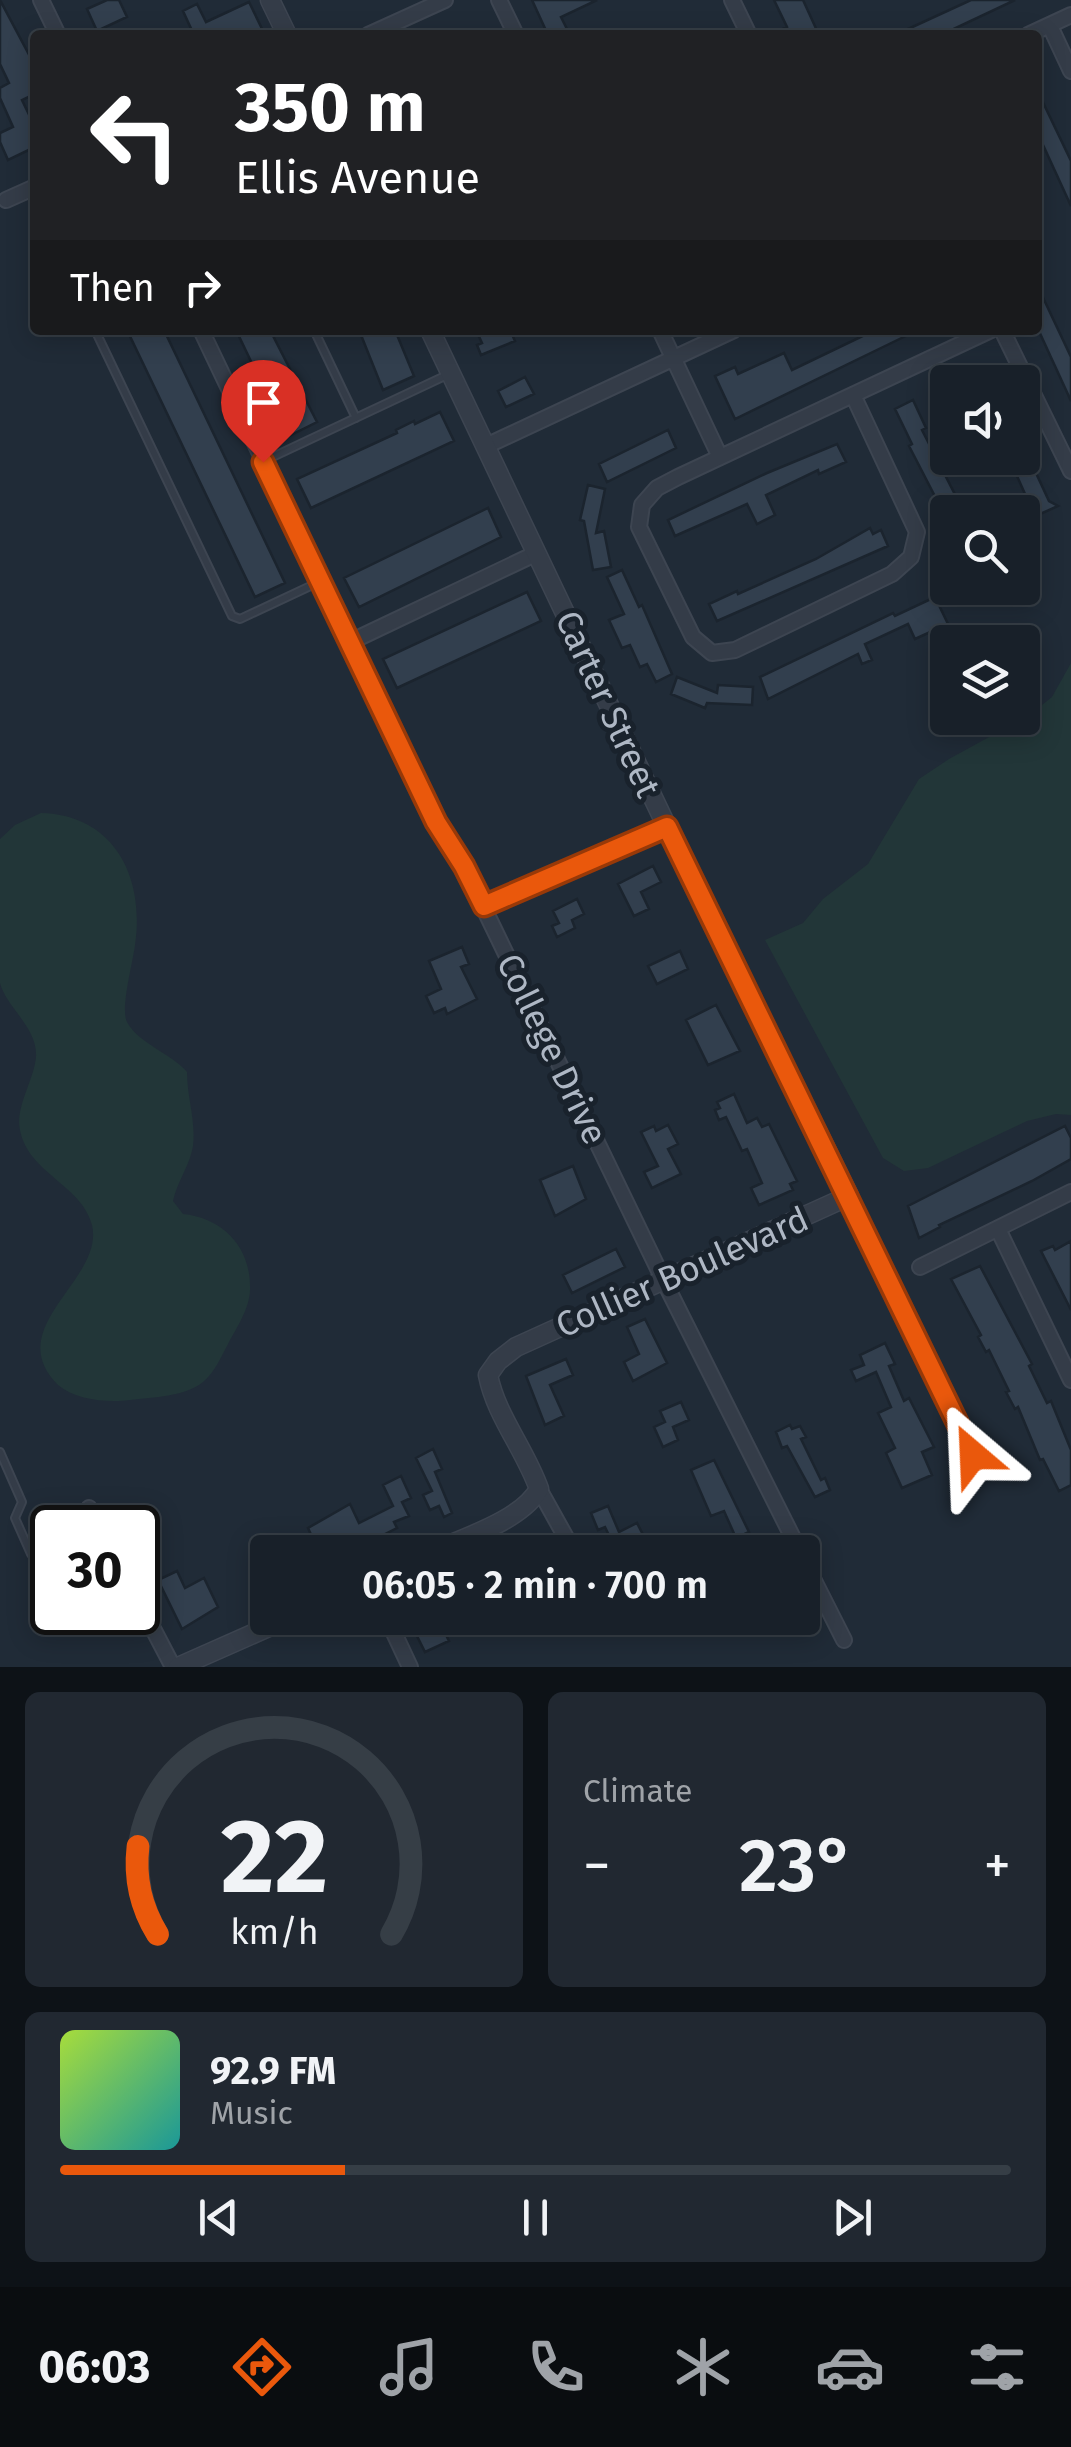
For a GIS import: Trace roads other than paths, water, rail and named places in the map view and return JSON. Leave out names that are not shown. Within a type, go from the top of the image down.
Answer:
[{"type":"street","points":[[42,0],[56,30]]},
{"type":"street","points":[[270,0],[285,30]]},
{"type":"street","points":[[379,30],[445,0]]},
{"type":"street","points":[[499,0],[514,30]]},
{"type":"street","points":[[732,0],[747,30]]},
{"type":"street","points":[[1040,30],[1071,15]]},
{"type":"street","points":[[1050,26],[1071,71]]},
{"type":"street","points":[[6,200],[30,190]]},
{"type":"street","name":"College Drive","points":[[202,335],[436,822],[484,906],[791,1535]]},
{"type":"street","name":"Carter Street","points":[[432,335],[973,1455]]},
{"type":"street","points":[[662,335],[720,457]]},
{"type":"street","points":[[486,446],[724,335]]},
{"type":"street","points":[[853,395],[917,532],[911,556],[892,574],[735,650],[712,653],[693,637],[639,527],[642,504],[657,488],[720,457],[980,335]]},
{"type":"street","points":[[1004,335],[1071,471]]},
{"type":"street","points":[[350,642],[536,553]]},
{"type":"street","points":[[484,906],[667,827]]},
{"type":"street","points":[[920,1267],[1071,1192]]},
{"type":"street","name":"Collier Boulevard","points":[[538,1489],[528,1461],[492,1397],[488,1375],[498,1360],[516,1347],[849,1196]]},
{"type":"street","points":[[998,1228],[1071,1380]]},
{"type":"street","points":[[469,1535],[517,1513],[532,1502],[538,1489]]},
{"type":"street","points":[[538,1489],[564,1535]]},
{"type":"street","name":"College Drive","points":[[820,1593],[844,1640]]},
{"type":"street","points":[[158,1635],[176,1667],[250,1635]]},
{"type":"street","points":[[395,1635],[410,1667]]},
{"type":"lane","points":[[96,335],[232,616],[240,618],[320,582]]},
{"type":"lane","points":[[316,335],[356,418]]},
{"type":"lane","points":[[263,462],[451,374]]},
{"type":"lane","points":[[0,1452],[17,1485],[22,1502],[14,1518],[30,1552]]}]
